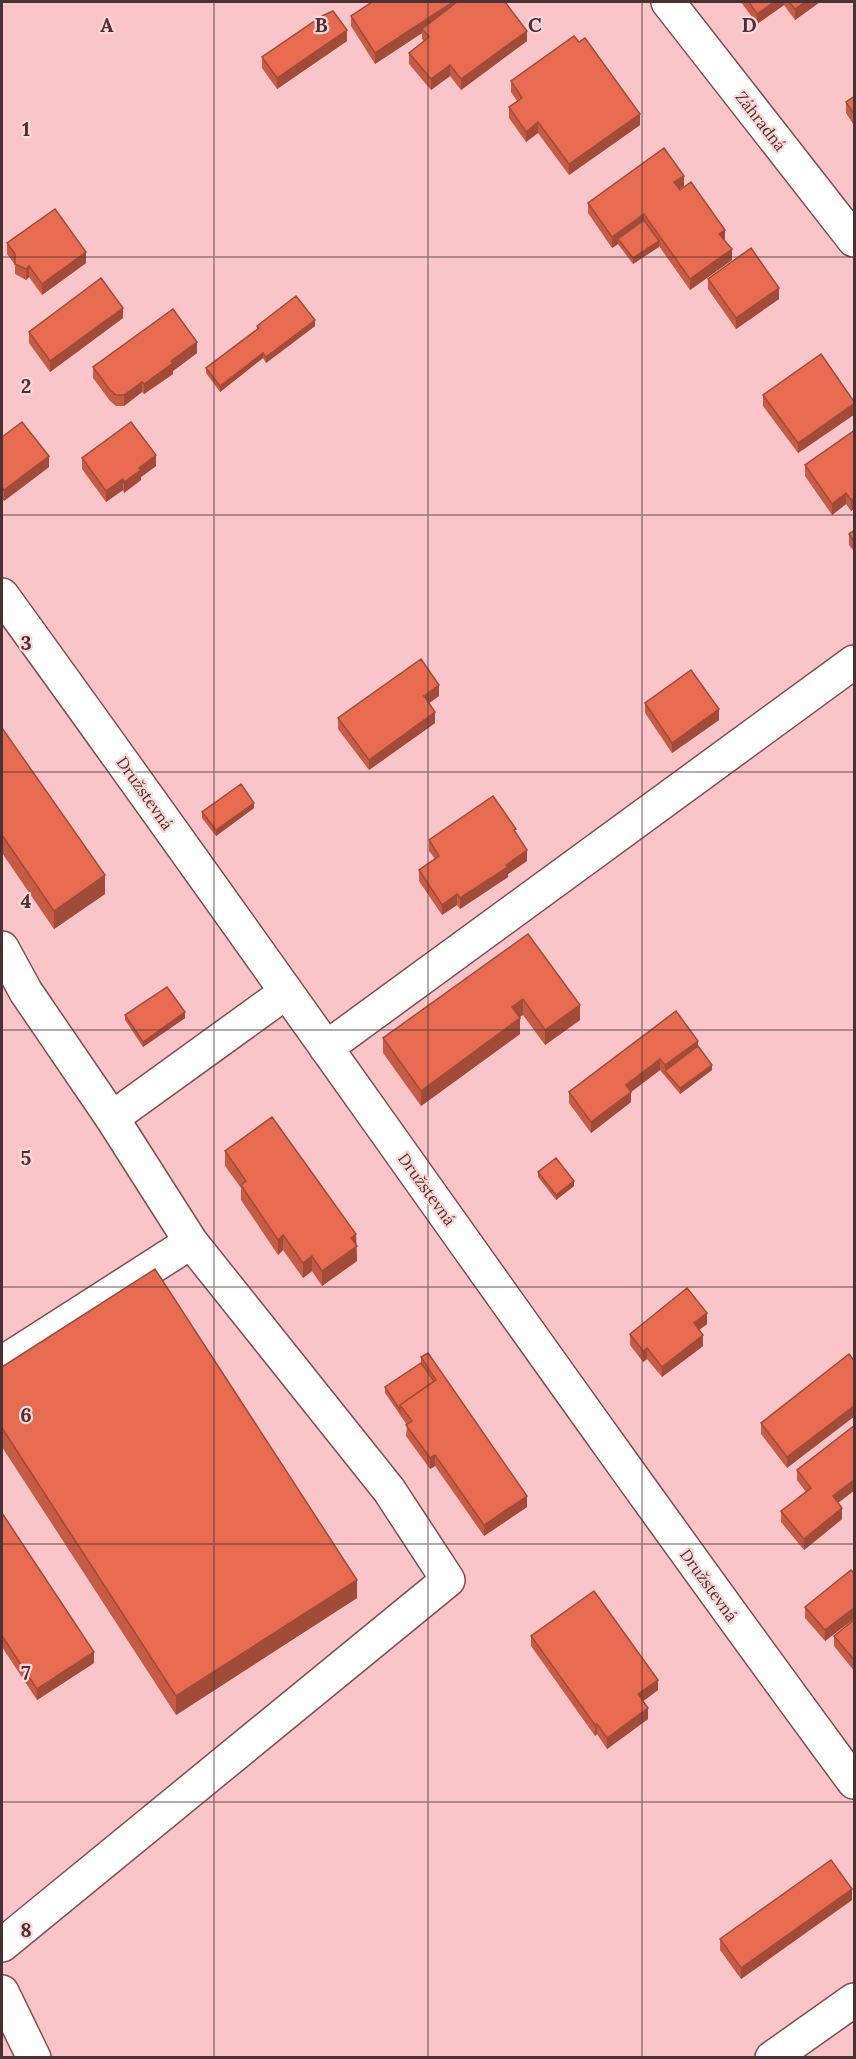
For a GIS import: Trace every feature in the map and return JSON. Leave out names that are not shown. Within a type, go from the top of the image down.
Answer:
[{"type":"street","name":"Záhradná","points":[[668,2],[855,240]]},
{"type":"street","name":"Družstevná","points":[[2,595],[709,1585],[855,1782]]},
{"type":"street","points":[[326,1048],[855,662]]},
{"type":"street","points":[[2,948],[14,1000],[112,1118],[191,1242],[389,1490],[448,1580],[2,1944]]},
{"type":"street","points":[[112,1118],[285,993]]},
{"type":"street","points":[[2,1363],[191,1242]]},
{"type":"street","points":[[2,1992],[34,2058]]},
{"type":"street","points":[[772,2058],[855,2000]]},
{"type":"building","points":[[372,2],[453,2],[375,53],[351,16]]},
{"type":"building","points":[[457,2],[505,2],[527,31],[461,79],[450,65],[431,79],[409,53],[429,37],[422,29]]},
{"type":"building","points":[[749,2],[774,2],[757,14]]},
{"type":"building","points":[[789,2],[805,2],[795,9]]},
{"type":"building","points":[[333,11],[347,30],[277,78],[262,57]]},
{"type":"building","points":[[574,36],[579,42],[585,38],[640,114],[569,164],[538,122],[526,132],[509,107],[522,98],[511,81]]},
{"type":"building","points":[[855,96],[855,116],[846,102]]},
{"type":"building","points":[[664,148],[684,176],[674,182],[680,190],[691,182],[725,230],[719,234],[732,249],[690,279],[644,214],[612,237],[588,203]]},
{"type":"building","points":[[55,209],[86,252],[42,284],[29,266],[26,269],[15,264],[15,254],[7,243]]},
{"type":"building","points":[[644,220],[659,241],[633,258],[618,239]]},
{"type":"building","points":[[751,248],[779,288],[736,318],[708,279]]},
{"type":"building","points":[[101,278],[123,308],[50,361],[29,332]]},
{"type":"building","points":[[296,296],[315,320],[266,357],[263,353],[220,386],[206,368],[259,328],[257,326]]},
{"type":"building","points":[[173,309],[197,342],[144,384],[142,382],[124,395],[116,395],[93,367]]},
{"type":"building","points":[[821,354],[855,403],[798,443],[763,395]]},
{"type":"building","points":[[22,422],[49,456],[4,490],[2,487],[2,437]]},
{"type":"building","points":[[131,422],[156,455],[139,468],[141,470],[106,491],[82,458]]},
{"type":"building","points":[[855,430],[855,497],[851,500],[846,493],[832,504],[805,465]]},
{"type":"building","points":[[855,530],[855,543],[849,534]]},
{"type":"building","points":[[421,659],[439,685],[424,696],[435,712],[369,760],[338,718]]},
{"type":"building","points":[[691,670],[719,709],[672,743],[645,703]]},
{"type":"building","points":[[2,728],[105,875],[54,911],[2,835]]},
{"type":"building","points":[[241,784],[254,803],[216,830],[202,812]]},
{"type":"building","points":[[493,796],[516,829],[514,830],[527,850],[506,865],[508,867],[460,898],[457,894],[442,905],[419,870],[439,856],[429,840]]},
{"type":"building","points":[[528,934],[580,1005],[545,1030],[523,999],[512,1007],[520,1018],[421,1091],[383,1038]]},
{"type":"building","points":[[167,987],[185,1012],[143,1042],[125,1015]]},
{"type":"building","points":[[676,1011],[698,1041],[665,1065],[660,1059],[626,1085],[631,1092],[591,1122],[569,1092]]},
{"type":"building","points":[[698,1046],[712,1065],[680,1088],[665,1071]]},
{"type":"building","points":[[272,1117],[356,1234],[351,1238],[357,1246],[322,1271],[312,1256],[303,1263],[283,1235],[278,1240],[241,1185],[246,1181],[225,1151]]},
{"type":"building","points":[[556,1158],[574,1181],[556,1195],[538,1172]]},
{"type":"building","points":[[155,1269],[357,1580],[176,1696],[2,1428],[2,1367]]},
{"type":"building","points":[[687,1288],[707,1313],[694,1323],[703,1335],[662,1367],[647,1348],[643,1351],[630,1334]]},
{"type":"building","points":[[428,1353],[527,1496],[484,1525],[435,1455],[430,1458],[406,1425],[412,1421],[400,1405],[436,1380],[421,1357]]},
{"type":"building","points":[[849,1354],[855,1362],[855,1405],[787,1457],[761,1423]]},
{"type":"building","points":[[421,1363],[434,1381],[400,1405],[400,1410],[385,1387]]},
{"type":"building","points":[[855,1425],[855,1479],[833,1496],[842,1508],[804,1539],[781,1511],[811,1488],[797,1470]]},
{"type":"building","points":[[2,1513],[94,1652],[37,1689],[2,1636]]},
{"type":"building","points":[[851,1570],[855,1574],[855,1607],[825,1630],[805,1607]]},
{"type":"building","points":[[594,1591],[658,1680],[638,1694],[648,1708],[607,1738],[597,1724],[595,1725],[531,1636]]},
{"type":"building","points":[[855,1619],[855,1661],[834,1636]]},
{"type":"building","points":[[831,1860],[852,1889],[741,1968],[720,1939]]}]
